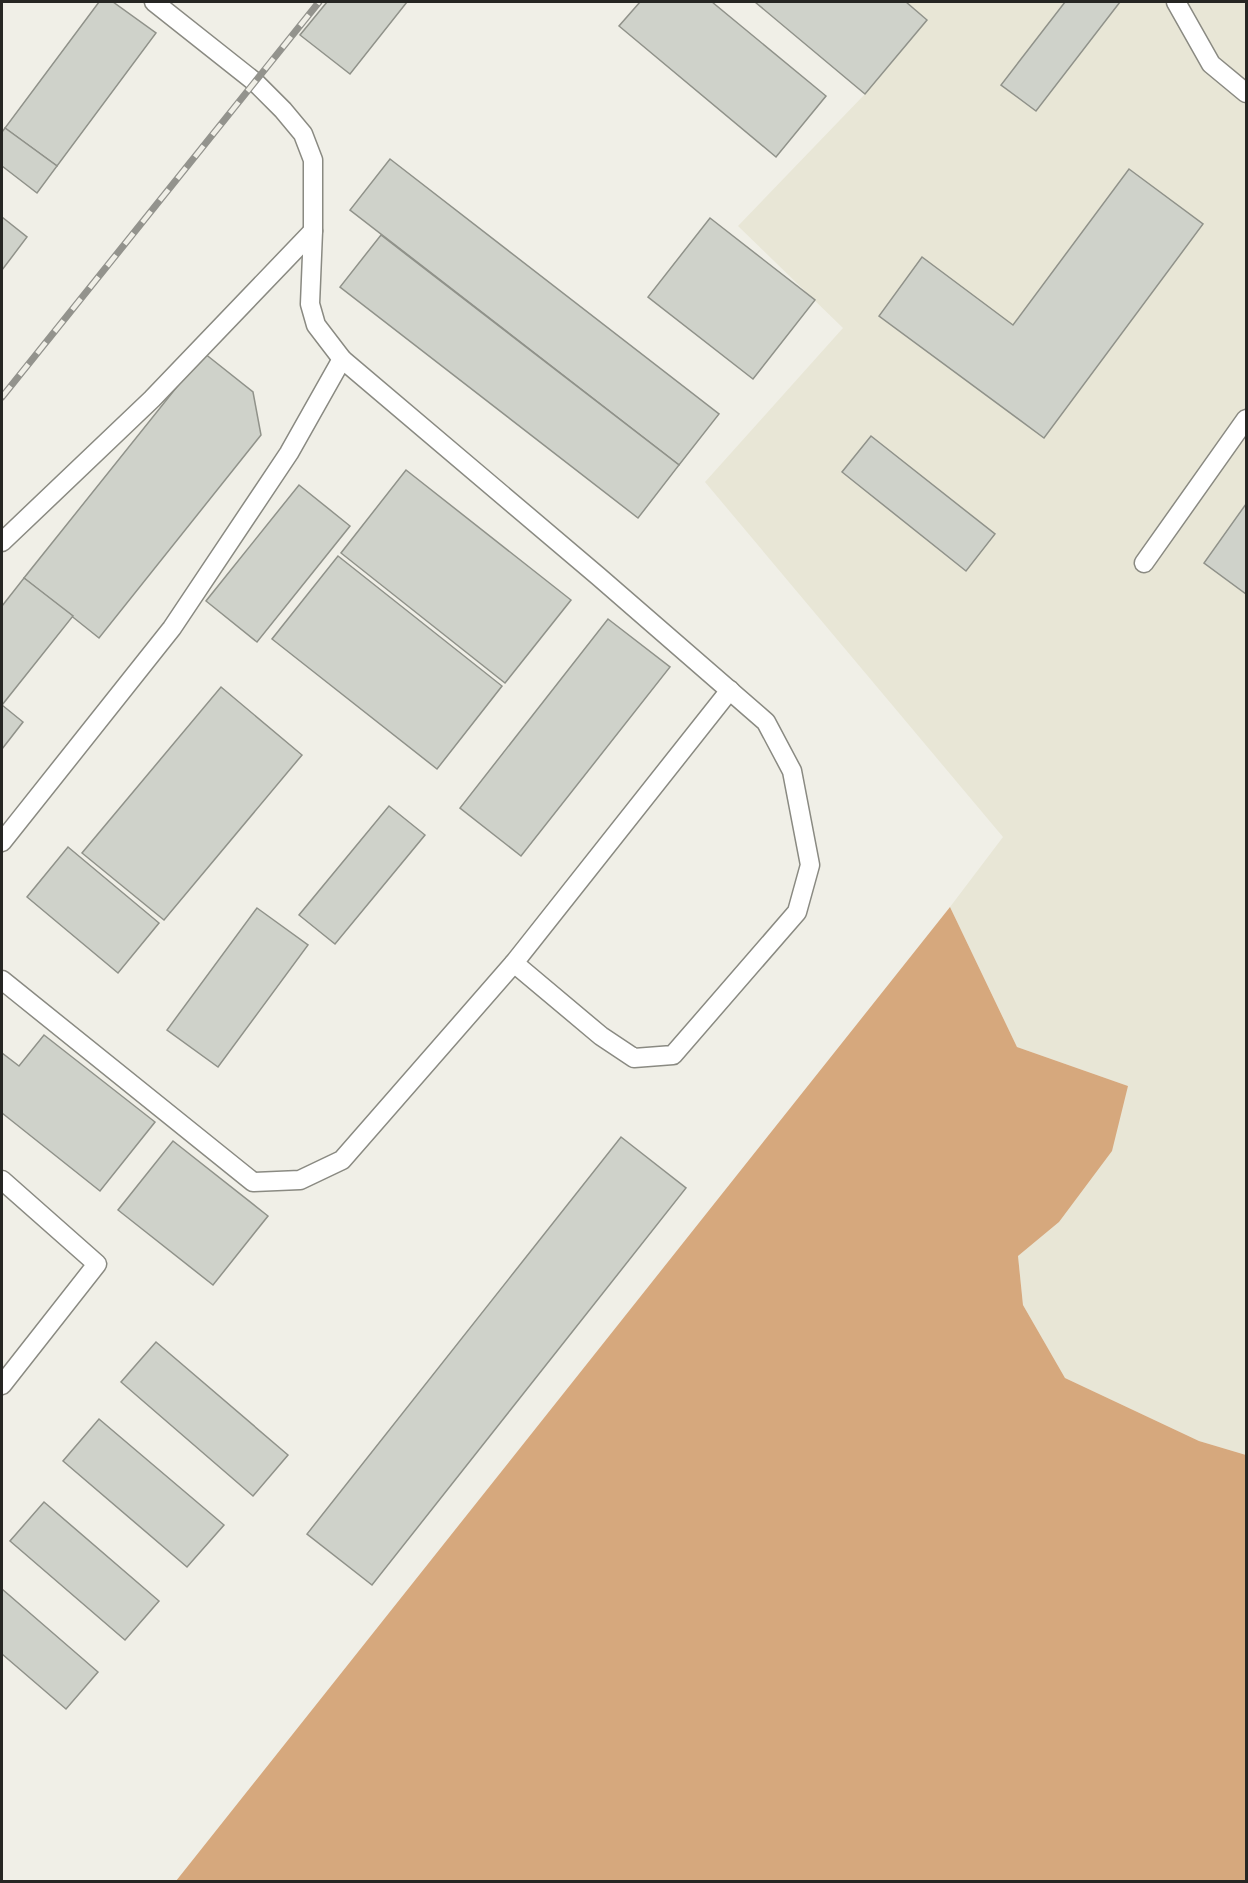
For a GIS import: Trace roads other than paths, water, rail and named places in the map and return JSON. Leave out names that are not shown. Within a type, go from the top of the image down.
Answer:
[{"type":"lane","points":[[154,2],[255,82],[303,134],[313,160],[310,304],[316,325],[342,359],[766,722],[792,771],[810,865],[797,912],[673,1055],[634,1058],[601,1036],[514,963]]},
{"type":"lane","points":[[1176,2],[1211,64],[1246,93]]},
{"type":"lane","points":[[2,542],[152,399],[313,231]]},
{"type":"lane","points":[[2,842],[172,628],[289,453],[342,359]]},
{"type":"lane","points":[[1144,563],[1246,420]]},
{"type":"lane","points":[[2,980],[253,1182],[300,1180],[342,1160],[514,963],[730,690]]},
{"type":"lane","points":[[2,1180],[98,1264],[2,1384]]},
{"type":"railway","points":[[2,397],[319,2]]}]
